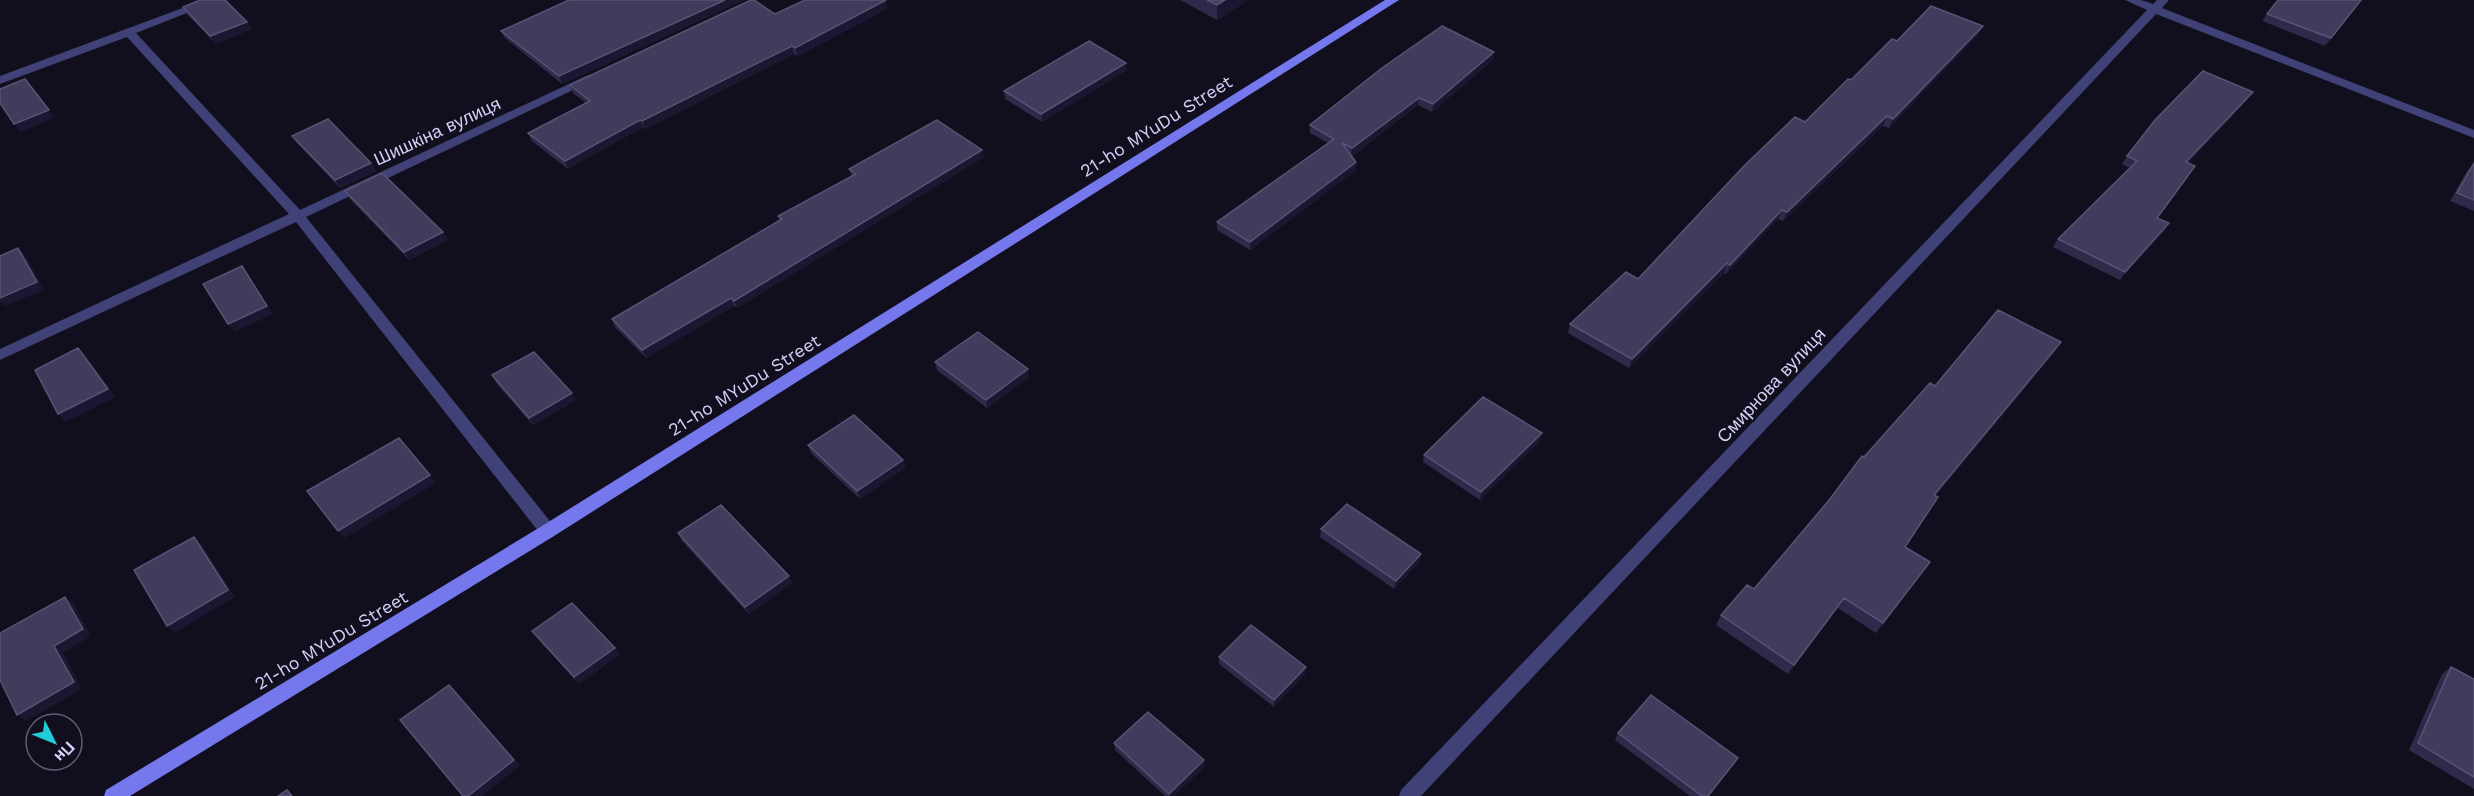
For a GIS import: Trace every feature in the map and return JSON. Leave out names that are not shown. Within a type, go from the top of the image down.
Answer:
[{"type":"street","points":[[0,80],[214,0]]},
{"type":"street","name":"21-ho MYuDu Street","points":[[113,796],[548,531],[1393,0]]},
{"type":"street","points":[[2131,0],[2158,4],[2474,134]]},
{"type":"street","name":"Смирнова вулиця","points":[[1408,796],[2158,4]]},
{"type":"street","points":[[129,32],[298,216],[548,531]]},
{"type":"street","name":"Шишкіна вулиця","points":[[0,355],[597,75]]},
{"type":"building","points":[[200,0],[225,0],[247,22],[210,36],[183,7]]},
{"type":"building","points":[[569,0],[725,0],[559,76],[501,31]]},
{"type":"building","points":[[751,0],[775,14],[805,0],[886,0],[795,48],[792,46],[640,120],[565,161],[528,133],[590,101],[570,85]]},
{"type":"building","points":[[1207,0],[1225,0],[1217,5]]},
{"type":"building","points":[[2278,0],[2361,0],[2331,38],[2267,14]]},
{"type":"building","points":[[1931,6],[1983,26],[1893,119],[1887,116],[1787,212],[1782,210],[1730,265],[1727,263],[1632,359],[1570,324],[1626,272],[1638,279],[1744,166],[1795,117],[1805,122],[1892,39],[1897,41]]},
{"type":"building","points":[[1442,26],[1494,52],[1433,104],[1419,98],[1352,148],[1342,143],[1356,162],[1250,242],[1217,222],[1334,139],[1310,125],[1382,68]]},
{"type":"building","points":[[1089,41],[1126,63],[1041,114],[1004,91]]},
{"type":"building","points":[[2203,71],[2253,92],[2186,162],[2195,166],[2157,218],[2169,223],[2125,272],[2058,239],[2137,161],[2127,156],[2155,120]]},
{"type":"building","points":[[25,79],[49,110],[14,124],[0,103],[0,89]]},
{"type":"building","points":[[328,119],[371,163],[335,180],[292,136]]},
{"type":"building","points":[[937,120],[982,150],[734,301],[731,298],[642,350],[612,319],[782,219],[778,216],[856,174],[849,169]]},
{"type":"building","points":[[2474,163],[2474,200],[2457,193]]},
{"type":"building","points":[[382,173],[443,232],[404,252],[345,191]]},
{"type":"building","points":[[18,248],[37,282],[0,298],[0,256]]},
{"type":"building","points":[[242,266],[267,306],[228,324],[203,284]]},
{"type":"building","points":[[1998,310],[2061,342],[1934,495],[1938,497],[1905,547],[1930,562],[1883,623],[1844,598],[1794,665],[1721,615],[1747,585],[1754,589],[1830,499],[1862,456],[1864,457],[1930,383],[1935,386]]},
{"type":"building","points":[[978,332],[1028,369],[986,400],[935,362]]},
{"type":"building","points":[[78,348],[108,389],[58,414],[35,370]]},
{"type":"building","points":[[534,352],[572,393],[529,418],[492,375]]},
{"type":"building","points":[[1483,397],[1542,433],[1481,492],[1424,455]]},
{"type":"building","points":[[854,415],[903,460],[857,491],[808,445]]},
{"type":"building","points":[[399,438],[430,475],[338,531],[307,491]]},
{"type":"building","points":[[1347,504],[1421,554],[1396,581],[1321,529]]},
{"type":"building","points":[[721,505],[789,576],[745,607],[678,533]]},
{"type":"building","points":[[194,537],[228,590],[167,626],[134,570]]},
{"type":"building","points":[[65,597],[83,629],[54,646],[74,682],[17,715],[0,680],[0,633]]},
{"type":"building","points":[[572,603],[615,648],[574,677],[532,631]]},
{"type":"building","points":[[1251,625],[1306,667],[1274,700],[1219,657]]},
{"type":"building","points":[[2451,667],[2474,679],[2474,777],[2418,743]]},
{"type":"building","points":[[449,685],[514,760],[468,796],[463,796],[400,720]]},
{"type":"building","points":[[1651,695],[1738,758],[1708,796],[1702,796],[1618,733]]},
{"type":"building","points":[[1148,712],[1204,760],[1169,794],[1114,743]]},
{"type":"building","points":[[287,790],[292,796],[278,796]]}]
